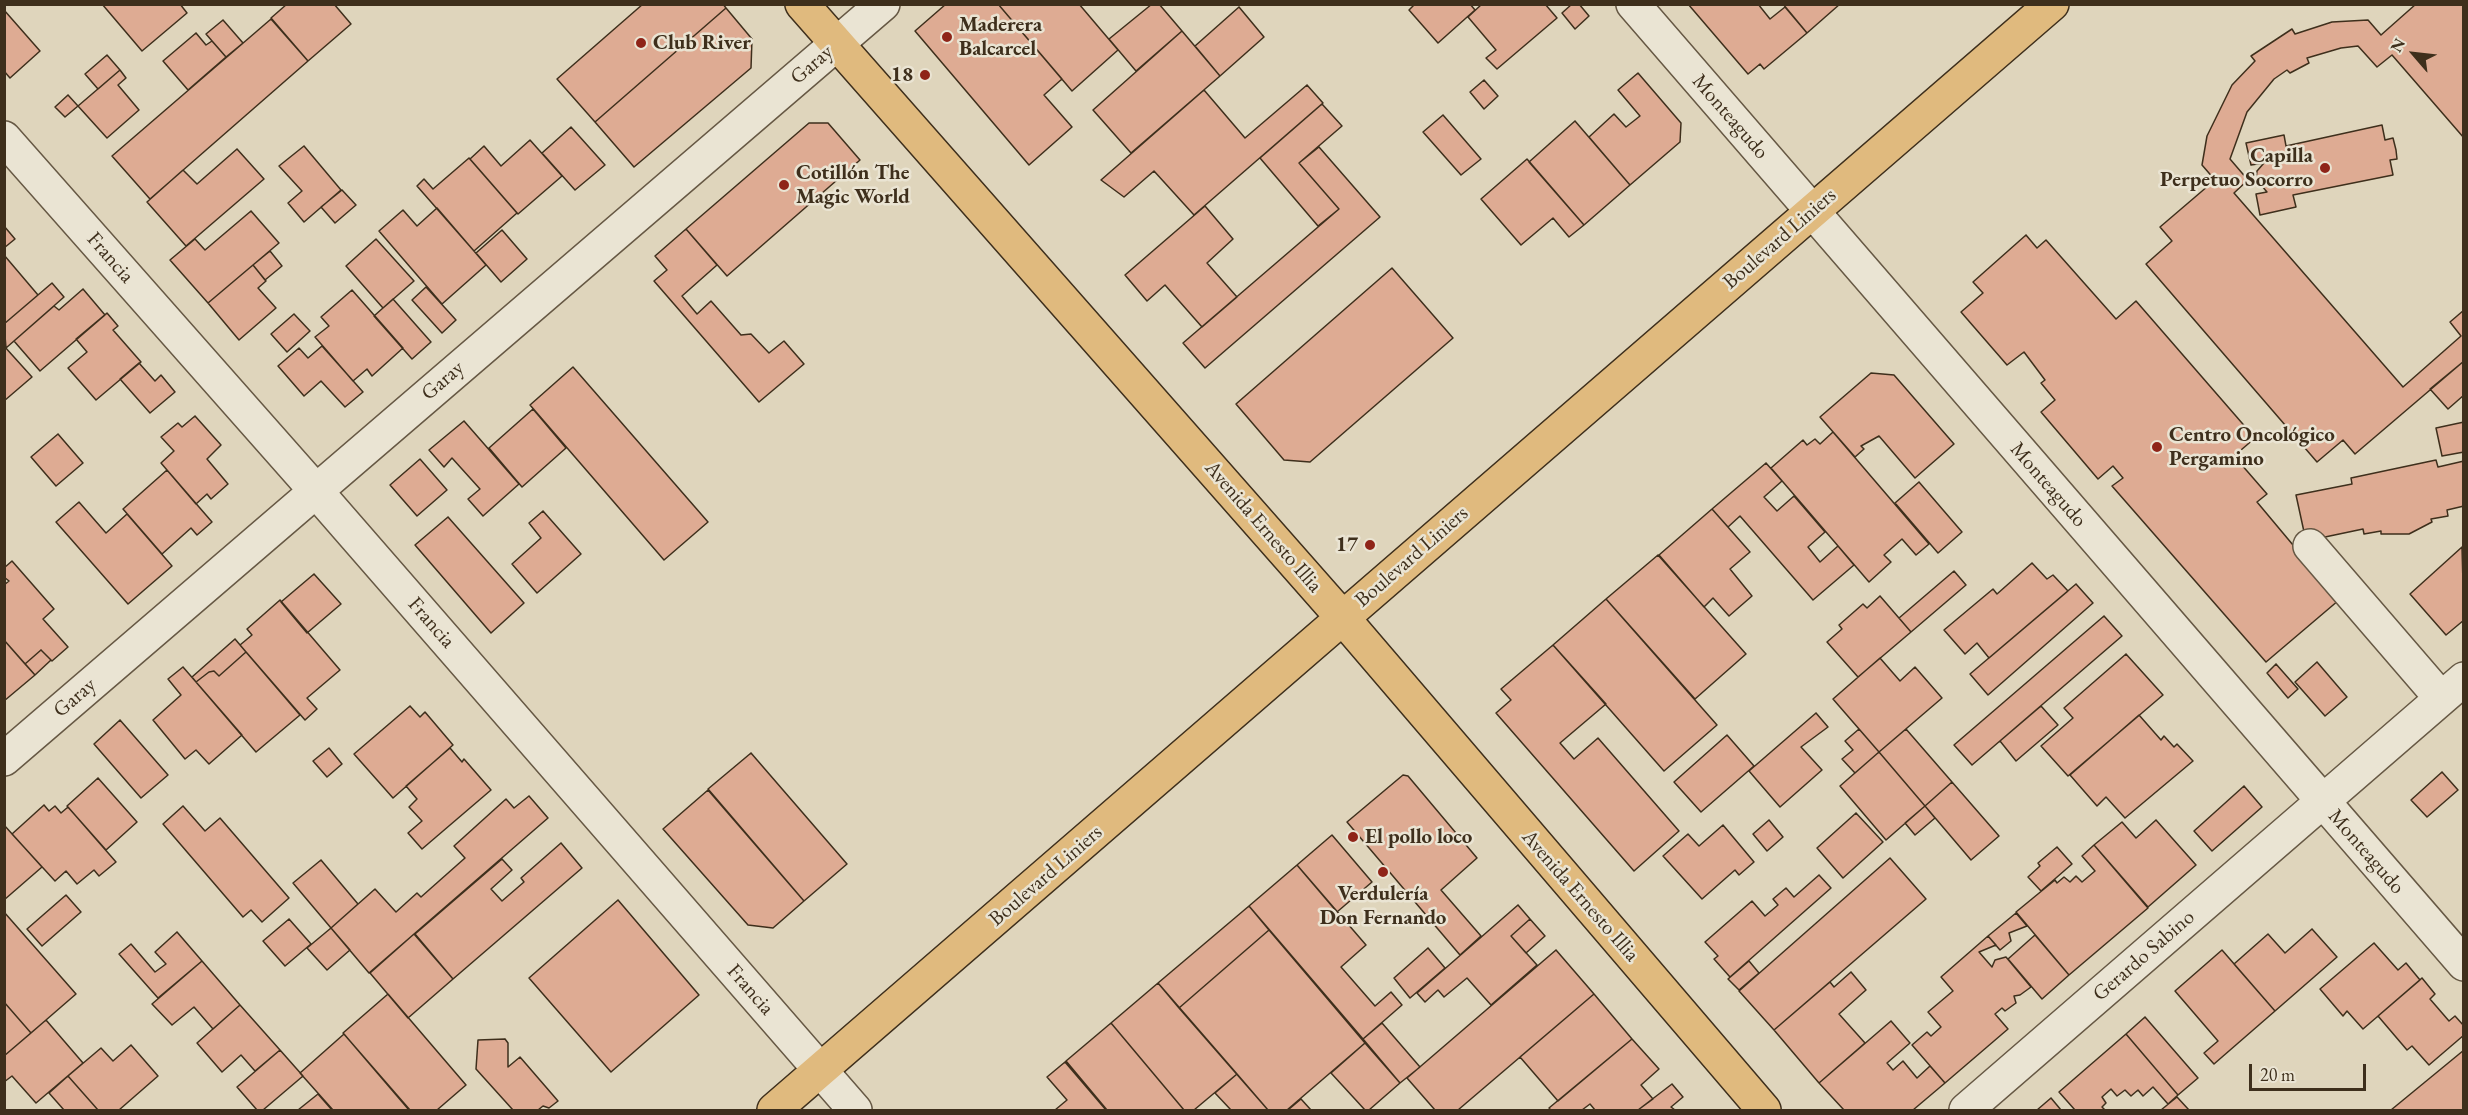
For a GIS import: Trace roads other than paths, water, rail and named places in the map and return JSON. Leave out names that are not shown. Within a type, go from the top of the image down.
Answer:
[{"type":"main road","name":"Avenida Ernesto Illia","points":[[802,4],[1342,617],[1764,1110]]},
{"type":"main road","name":"Boulevard Liniers","points":[[774,1110],[821,1072],[1342,617],[2052,4]]},
{"type":"street","name":"Garay","points":[[4,759],[882,4]]},
{"type":"street","name":"Monteagudo","points":[[1633,4],[2463,964]]},
{"type":"street","name":"Francia","points":[[4,138],[316,491],[855,1110]]},
{"type":"street","points":[[2310,546],[2452,688]]},
{"type":"street","name":"Gerardo Sabino","points":[[1966,1110],[2452,688]]},
{"type":"place","name":"Maderera Balcarcel","points":[[947,37]]},
{"type":"place","name":"Club River","points":[[641,43]]},
{"type":"place","name":"18","points":[[925,75]]},
{"type":"place","name":"Capilla Perpetuo Socorro","points":[[2325,168]]},
{"type":"place","name":"Cotillón The Magic World","points":[[784,185]]},
{"type":"place","name":"Centro Oncológico Pergamino","points":[[2157,447]]},
{"type":"place","name":"17","points":[[1370,545]]},
{"type":"place","name":"El pollo loco","points":[[1353,837]]},
{"type":"place","name":"Verdulería Don Fernando","points":[[1383,872]]}]
